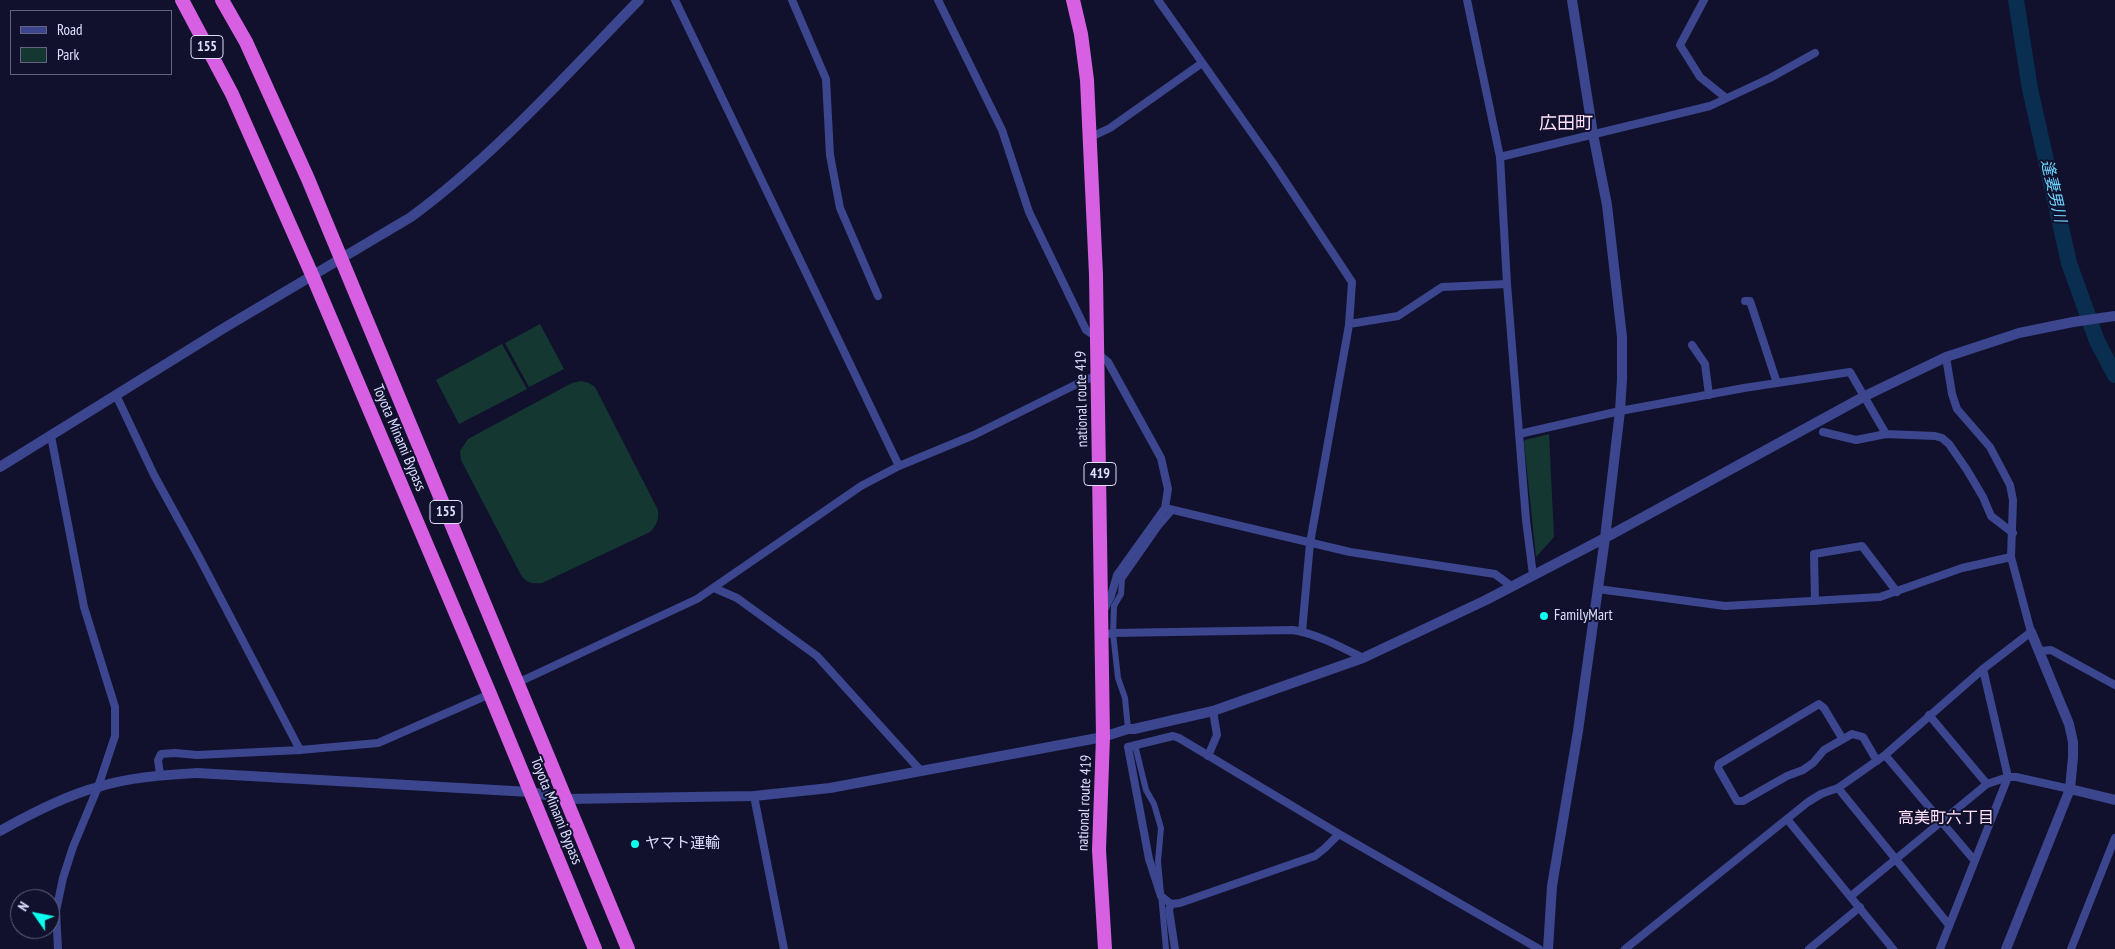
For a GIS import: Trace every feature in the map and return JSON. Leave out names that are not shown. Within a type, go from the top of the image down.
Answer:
[{"type":"highway","name":"Toyota Minami Bypass","points":[[182,0],[232,94],[313,277],[490,694],[595,949]]},
{"type":"highway","name":"Toyota Minami Bypass","points":[[222,0],[246,42],[308,179],[628,949]]},
{"type":"highway","name":"national route 419","points":[[1074,0],[1087,80],[1091,137],[1098,338],[1102,614],[1107,634],[1099,850],[1105,949]]},
{"type":"street","points":[[0,467],[224,328],[410,218],[456,182],[507,135],[639,0]]},
{"type":"street","points":[[675,0],[899,466]]},
{"type":"street","points":[[792,0],[826,79],[830,155],[840,208],[878,296]]},
{"type":"street","points":[[938,0],[1002,130],[1029,212],[1086,330],[1098,338]]},
{"type":"street","points":[[1158,0],[1352,282],[1349,324],[1310,543],[1302,632]]},
{"type":"street","points":[[1467,0],[1500,157],[1507,284],[1526,520],[1533,575]]},
{"type":"street","points":[[1548,949],[1552,886],[1578,731],[1605,538],[1620,411],[1621,329],[1607,206],[1593,134],[1572,0]]},
{"type":"street","points":[[1704,0],[1680,45],[1700,77],[1726,98]]},
{"type":"street","points":[[1500,157],[1710,106],[1770,78],[1815,54]]},
{"type":"street","points":[[1091,137],[1110,128],[1202,63]]},
{"type":"street","points":[[1349,324],[1398,316],[1442,287],[1507,284]]},
{"type":"street","points":[[1745,301],[1750,301],[1777,383]]},
{"type":"street","points":[[0,831],[50,806],[98,787],[160,775],[198,773],[530,792],[566,799],[754,796],[830,788],[1103,737],[1128,729],[1213,711],[1363,658],[1486,600],[1605,538],[1865,396],[1946,357],[2019,333],[2073,322],[2112,317]]},
{"type":"street","points":[[1692,344],[1706,364],[1709,395]]},
{"type":"street","points":[[1097,353],[1108,362],[1161,458],[1168,489],[1169,509],[1122,579],[1121,594],[1114,606],[1107,634],[1125,698],[1128,729]]},
{"type":"street","points":[[1946,357],[1952,394],[1957,409],[1990,447],[2010,485],[2013,500],[2011,557],[2031,632],[2041,651],[2072,732],[2073,757],[2070,789],[2006,949]]},
{"type":"street","points":[[1519,434],[1620,411],[1850,372],[1886,434]]},
{"type":"street","points":[[517,683],[697,600],[861,486],[899,466],[974,434],[1098,375]]},
{"type":"street","points":[[116,394],[154,475],[300,750]]},
{"type":"street","points":[[1823,432],[1856,440],[1886,434],[1942,438],[1949,444],[1967,470],[1991,516],[2013,533]]},
{"type":"street","points":[[51,436],[84,607],[115,707],[115,736],[98,787],[73,847],[63,878],[56,911],[58,949]]},
{"type":"street","points":[[1169,509],[1350,552],[1495,574],[1511,586]]},
{"type":"street","points":[[1102,614],[1111,596],[1117,575],[1169,509]]},
{"type":"street","points":[[1815,601],[1814,554],[1862,546],[1897,592]]},
{"type":"street","points":[[1598,589],[1725,606],[1880,597],[1962,568],[2011,557]]},
{"type":"street","points":[[714,588],[737,598],[817,656],[921,771]]},
{"type":"street","points":[[1107,634],[1302,632],[1363,658]]},
{"type":"street","points":[[1625,949],[1787,818],[1822,794],[1838,788],[1885,755],[1983,669],[2031,632]]},
{"type":"street","points":[[2041,651],[2051,650],[2115,685]]},
{"type":"street","points":[[1940,949],[2008,777],[1983,669]]},
{"type":"street","points":[[160,775],[158,760],[161,754],[175,752],[197,756],[378,743],[490,694]]},
{"type":"street","points":[[1842,738],[1820,704],[1719,764],[1718,768],[1737,801],[1743,801],[1787,776],[1803,770],[1813,763],[1824,750],[1842,738],[1855,733],[1863,737],[1876,761]]},
{"type":"street","points":[[1208,756],[1217,735],[1213,711]]},
{"type":"street","points":[[1929,715],[1987,784]]},
{"type":"street","points":[[1339,834],[1315,856],[1180,903],[1172,904],[1161,896],[1149,859],[1128,747],[1173,736],[1539,949]]},
{"type":"street","points":[[1135,745],[1146,790],[1154,804],[1161,828],[1158,861],[1166,949]]},
{"type":"street","points":[[1885,755],[1974,860]]},
{"type":"street","points":[[1851,896],[1987,784],[2008,777],[2115,800]]},
{"type":"street","points":[[1838,788],[1949,925]]},
{"type":"street","points":[[754,796],[784,949]]},
{"type":"street","points":[[1787,818],[1893,949]]},
{"type":"street","points":[[2071,949],[2115,838]]},
{"type":"street","points":[[1172,904],[1169,910],[1175,949]]},
{"type":"street","points":[[1809,949],[1860,907]]},
{"type":"green space","points":[[540,324],[564,369],[529,387],[505,343]]},
{"type":"green space","points":[[502,344],[527,389],[459,424],[436,380]]},
{"type":"green space","points":[[581,381],[595,387],[658,510],[658,519],[650,532],[542,583],[533,583],[525,580],[521,575],[461,460],[460,451],[468,439],[572,383]]},
{"type":"green space","points":[[1549,434],[1554,537],[1536,557],[1524,442],[1525,440]]},
{"type":"waterway","name":"逢妻男川","points":[[2016,0],[2030,89],[2069,263],[2097,341],[2115,375]]},
{"type":"place","name":"FamilyMart","points":[[1544,616]]},
{"type":"place","name":"ヤマト運輸","points":[[635,844]]},
{"type":"district","name":"広田町","points":[[1566,124]]},
{"type":"district","name":"高美町六丁目","points":[[1946,818]]}]
